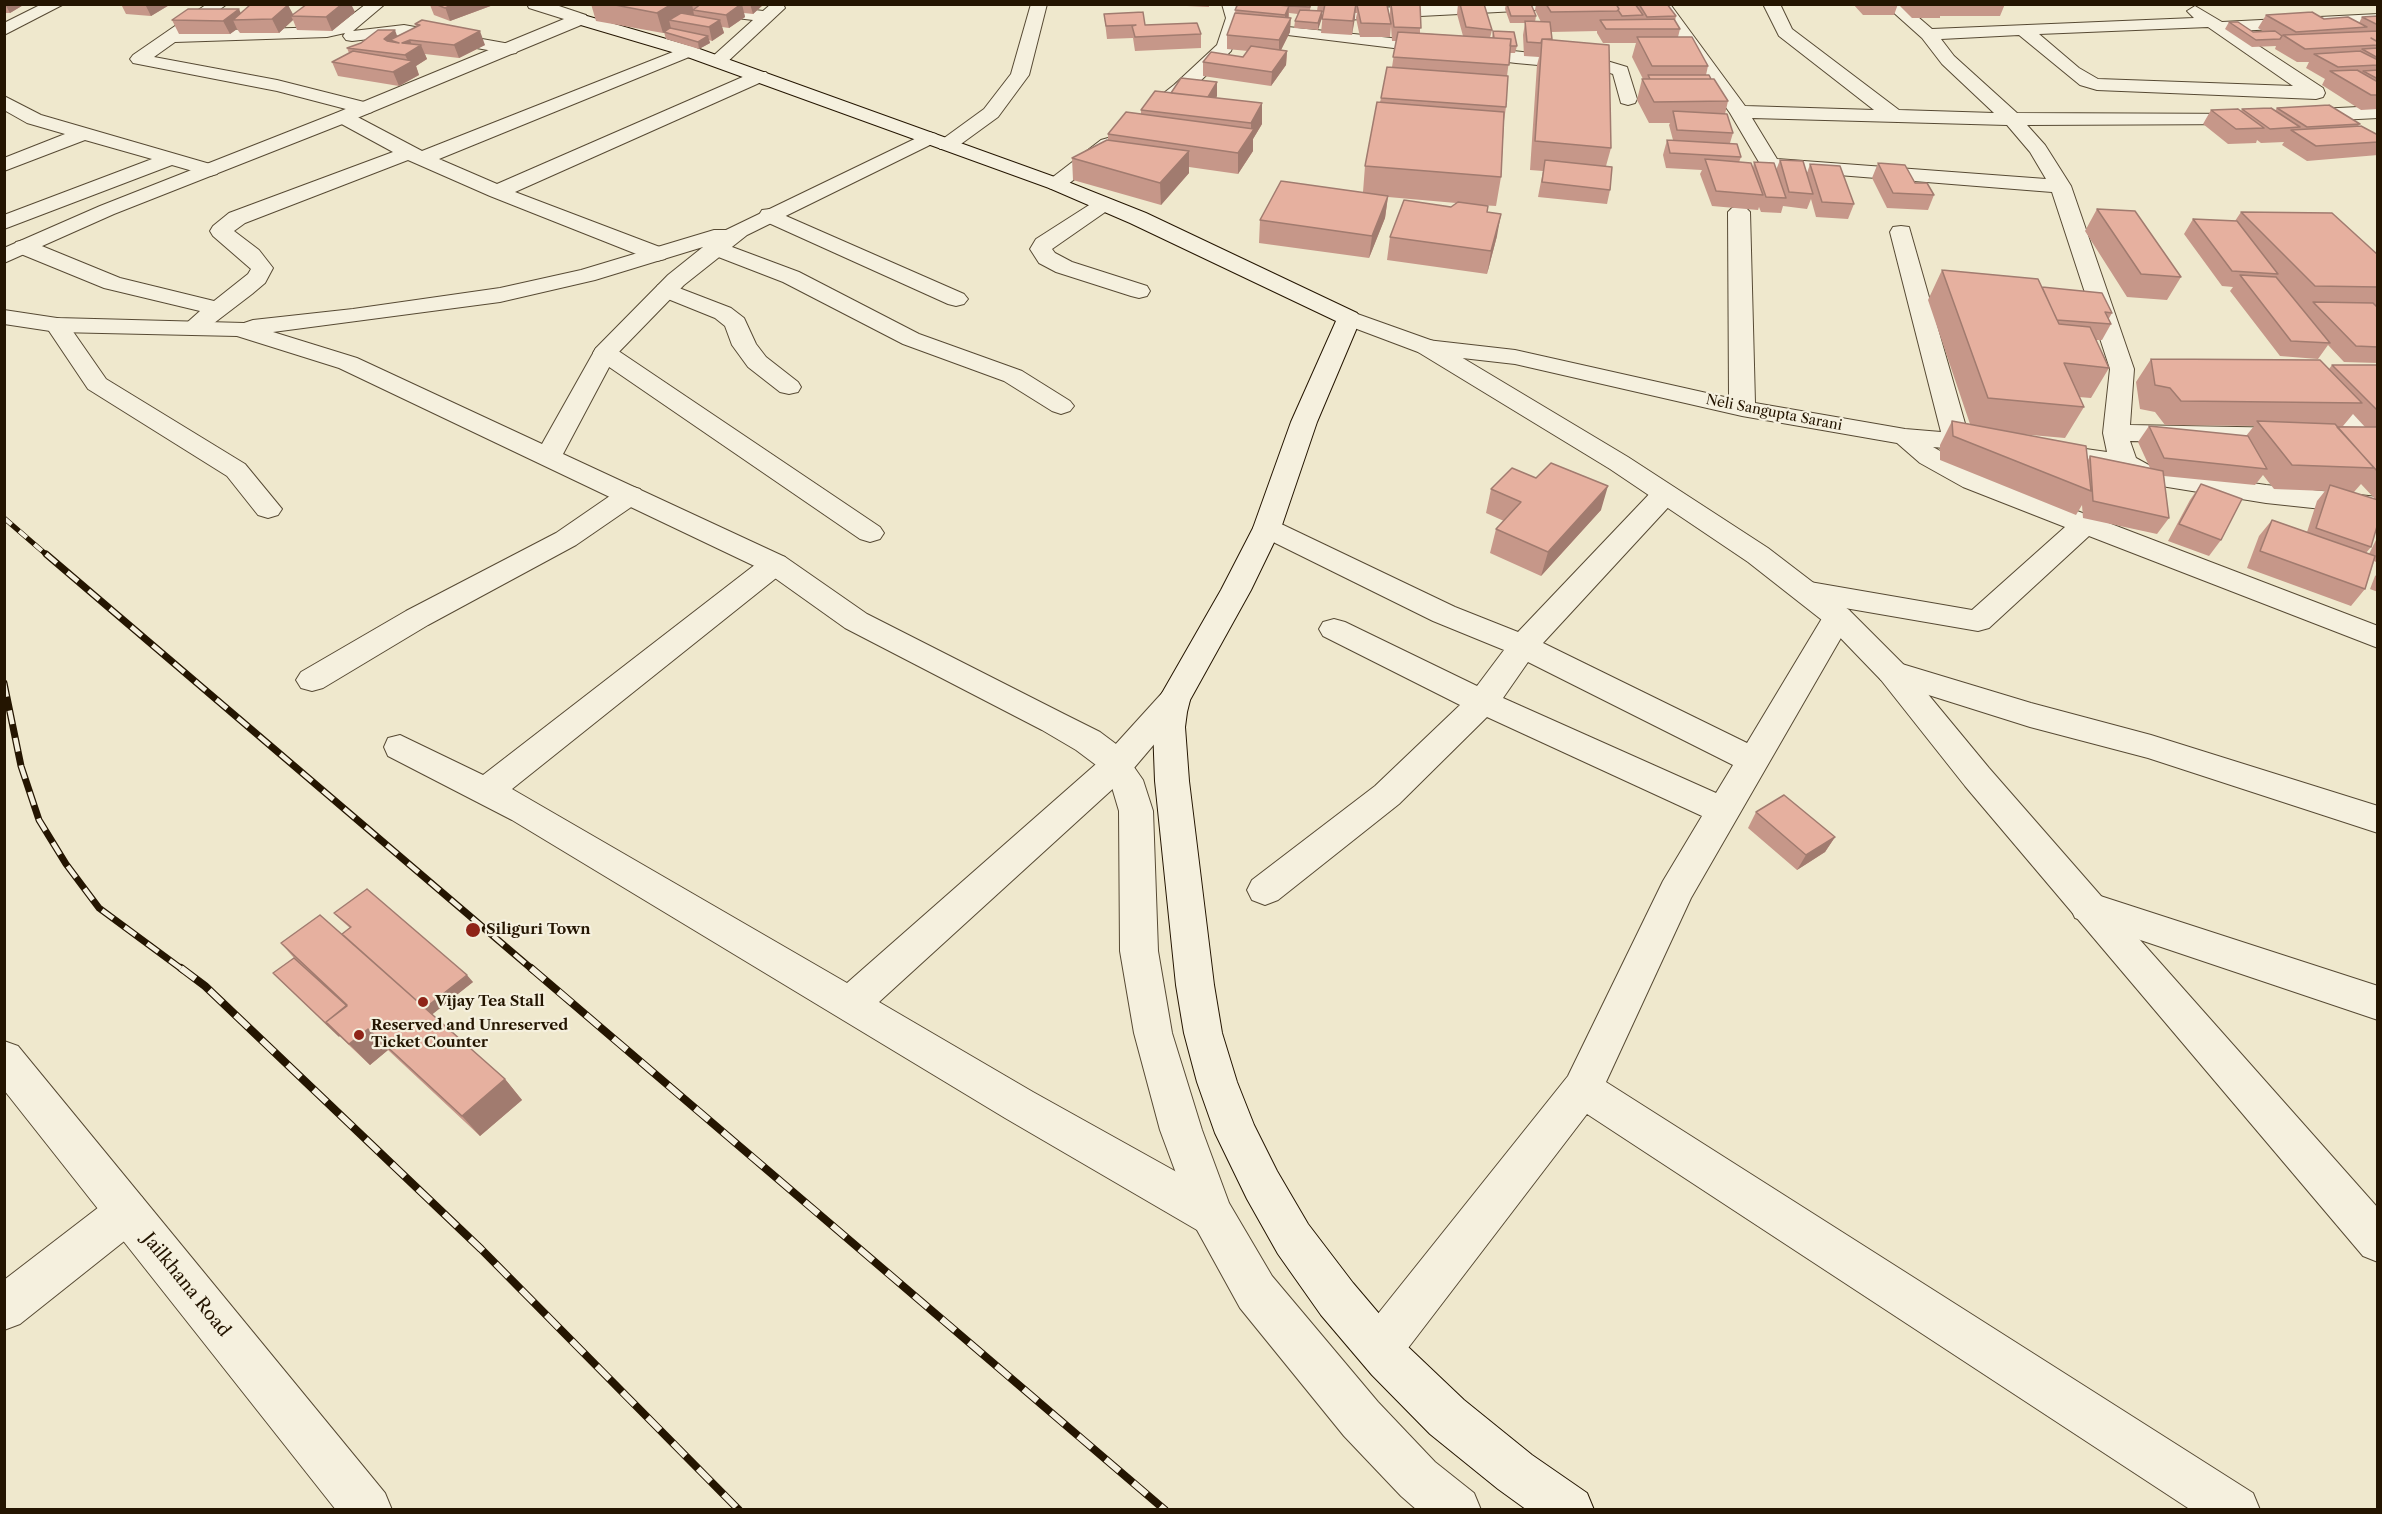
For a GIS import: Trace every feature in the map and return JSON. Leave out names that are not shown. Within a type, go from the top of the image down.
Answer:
[{"type":"street","points":[[4,30],[56,4]]},
{"type":"street","points":[[219,4],[139,59],[277,86],[365,108]]},
{"type":"street","points":[[327,32],[346,28],[377,4]]},
{"type":"street","points":[[535,4],[588,14],[1056,184],[1349,318],[1427,347],[1619,463],[1758,555],[1838,617],[1892,672],[1977,777],[2088,907],[2378,1241]]},
{"type":"street","points":[[663,4],[767,17]]},
{"type":"street","points":[[718,61],[781,4]]},
{"type":"street","points":[[4,317],[57,325],[239,329],[353,316],[500,295],[587,275],[738,230],[938,141],[991,113],[1020,75],[1039,4]]},
{"type":"street","points":[[1332,15],[1379,15],[1556,4]]},
{"type":"street","points":[[1661,4],[1739,112],[1770,165],[2061,186]]},
{"type":"street","points":[[1771,4],[1785,32],[1893,116]]},
{"type":"street","points":[[1893,5],[1912,4]]},
{"type":"street","points":[[2186,4],[2347,114]]},
{"type":"street","points":[[1893,5],[1928,34],[1948,60],[2012,119],[2038,149],[2061,186],[2134,369],[2116,433],[2124,462],[2149,476],[2266,494],[2378,506]]},
{"type":"street","points":[[14,251],[107,210],[510,49],[588,14]]},
{"type":"street","points":[[1232,14],[1298,15]]},
{"type":"street","points":[[1232,14],[1516,58],[1607,66],[1621,71],[1628,99]]},
{"type":"street","points":[[1145,116],[1181,89],[1226,47],[1232,14]]},
{"type":"street","points":[[1928,34],[2378,19]]},
{"type":"street","points":[[171,37],[327,32],[357,36],[404,30],[510,49]]},
{"type":"street","points":[[2023,30],[2073,72],[2086,81],[2097,84],[2316,92]]},
{"type":"street","points":[[193,328],[257,278],[262,268],[251,255],[221,231],[237,218],[415,156],[688,51]]},
{"type":"street","points":[[497,192],[760,76]]},
{"type":"street","points":[[4,102],[34,119],[210,170]]},
{"type":"street","points":[[1739,112],[2012,119],[2196,120],[2347,114],[2374,120]]},
{"type":"street","points":[[342,117],[415,156],[497,192],[657,254]]},
{"type":"street","points":[[4,165],[82,134]]},
{"type":"street","points":[[1056,184],[1119,137]]},
{"type":"street","points":[[4,223],[171,159]]},
{"type":"street","points":[[1104,204],[1044,244],[1041,249],[1047,258],[1064,267],[1139,291]]},
{"type":"street","points":[[1739,212],[1742,408]]},
{"type":"street","points":[[770,215],[956,299]]},
{"type":"street","points":[[548,456],[604,353],[666,290],[738,230]]},
{"type":"street","points":[[1901,232],[1956,440]]},
{"type":"street","points":[[716,248],[790,277],[911,339],[1013,376],[1061,406]]},
{"type":"street","points":[[14,251],[112,283],[219,309]]},
{"type":"street","points":[[666,290],[723,313],[736,323],[744,345],[757,362],[789,387]]},
{"type":"street","points":[[850,1005],[1116,766],[1174,700],[1236,590],[1267,528],[1304,422],[1349,318]]},
{"type":"street","points":[[57,325],[97,384],[236,470],[268,509]]},
{"type":"street","points":[[239,329],[348,363],[775,564],[856,621],[1088,741],[1108,756],[1126,780],[1136,811],[1139,951],[1153,1033],[1181,1130],[1212,1215],[1256,1292],[1360,1419],[1418,1479],[1457,1509]]},
{"type":"street","name":"Neli Sangupta Sarani","points":[[1427,347],[1515,357],[1742,408],[1905,437],[1956,440],[2124,462]]},
{"type":"street","points":[[604,353],[870,533]]},
{"type":"street","points":[[2331,371],[2296,370],[2372,442]]},
{"type":"street","points":[[2116,433],[2325,436],[2372,442]]},
{"type":"street","points":[[1905,437],[1929,457],[1973,481],[2378,638]]},
{"type":"street","points":[[1265,890],[1387,795],[1483,702],[1523,646],[1665,494]]},
{"type":"street","points":[[312,680],[417,618],[566,539],[630,495]]},
{"type":"street","points":[[1805,591],[1978,621],[2084,525]]},
{"type":"street","points":[[1267,528],[1444,614],[1523,646],[1753,760]]},
{"type":"street","points":[[486,791],[775,564]]},
{"type":"street","points":[[1389,1336],[1582,1089],[1676,891],[1838,617]]},
{"type":"street","points":[[1334,629],[1483,702],[1723,811]]},
{"type":"street","points":[[1892,672],[2030,715],[2151,747],[2378,820]]},
{"type":"street","points":[[1174,700],[1169,727],[1170,748],[1195,985],[1203,1033],[1217,1082],[1236,1133],[1293,1239],[1324,1282],[1388,1359],[1447,1417],[1515,1472],[1570,1509]]},
{"type":"street","points":[[400,747],[524,811],[850,1005],[1212,1215]]},
{"type":"street","points":[[2088,907],[2378,1003]]},
{"type":"street","name":"Jailkhana Road","points":[[4,1059],[368,1509]]},
{"type":"street","points":[[1582,1089],[2236,1509]]},
{"type":"street","points":[[4,1308],[127,1212]]},
{"type":"building","points":[[307,4],[342,4],[326,17],[291,16]]},
{"type":"building","points":[[435,4],[454,4],[445,8]]},
{"type":"building","points":[[610,4],[672,4],[657,13]]},
{"type":"building","points":[[701,4],[741,4],[726,15],[693,10]]},
{"type":"building","points":[[1238,4],[1289,6],[1285,15],[1235,10]]},
{"type":"building","points":[[1310,4],[1310,7],[1278,5]]},
{"type":"building","points":[[1325,4],[1356,4],[1353,21],[1322,19]]},
{"type":"building","points":[[1391,4],[1420,4],[1421,28],[1394,27]]},
{"type":"building","points":[[1460,4],[1484,4],[1492,30],[1466,27]]},
{"type":"building","points":[[1507,4],[1531,4],[1536,16],[1511,16]]},
{"type":"building","points":[[1546,4],[1616,4],[1619,9],[1617,11],[1551,12]]},
{"type":"building","points":[[1616,4],[1635,4],[1643,15],[1622,16]]},
{"type":"building","points":[[1639,4],[1667,4],[1676,16],[1647,17]]},
{"type":"building","points":[[250,5],[288,5],[272,19],[233,20]]},
{"type":"building","points":[[1357,5],[1387,5],[1391,24],[1361,23]]},
{"type":"building","points":[[188,9],[239,9],[223,21],[172,20]]},
{"type":"building","points":[[1300,10],[1322,11],[1318,23],[1295,21]]},
{"type":"building","points":[[1143,12],[1145,25],[1197,23],[1201,34],[1135,37],[1132,26],[1136,25],[1106,26],[1104,14]]},
{"type":"building","points":[[2312,12],[2324,19],[2348,17],[2367,27],[2296,32],[2266,15]]},
{"type":"building","points":[[681,13],[720,20],[709,27],[669,20]]},
{"type":"building","points":[[1235,13],[1291,18],[1279,40],[1227,35]]},
{"type":"building","points":[[2378,16],[2378,25],[2362,17]]},
{"type":"building","points":[[1674,19],[1680,29],[1606,29],[1600,20]]},
{"type":"building","points":[[422,20],[480,31],[454,45],[410,40],[402,43],[421,45],[405,55],[347,48],[361,43],[378,30],[395,30],[384,39],[399,43],[390,40],[420,25],[415,24]]},
{"type":"building","points":[[1525,21],[1550,22],[1552,39],[1542,39],[1541,43],[1527,42]]},
{"type":"building","points":[[2229,22],[2238,22],[2253,32],[2275,31],[2282,36],[2280,39],[2256,40]]},
{"type":"building","points":[[670,28],[708,36],[698,42],[664,32]]},
{"type":"building","points":[[1493,31],[1514,32],[1517,46],[1510,46],[1511,39],[1494,38]]},
{"type":"building","points":[[2378,31],[2378,45],[2305,49],[2283,35]]},
{"type":"building","points":[[1398,32],[1511,39],[1509,65],[1393,57]]},
{"type":"building","points":[[1637,37],[1692,37],[1708,66],[1652,66]]},
{"type":"building","points":[[1542,39],[1609,45],[1611,148],[1535,141]]},
{"type":"building","points":[[1251,46],[1287,51],[1272,72],[1203,62],[1211,52],[1243,57]]},
{"type":"building","points":[[2378,48],[2378,58],[2362,49]]},
{"type":"building","points":[[353,51],[413,61],[393,72],[332,62]]},
{"type":"building","points":[[2360,51],[2378,60],[2378,65],[2338,67],[2314,54]]},
{"type":"building","points":[[1387,67],[1508,76],[1506,107],[1381,98]]},
{"type":"building","points":[[2357,70],[2378,82],[2378,95],[2371,95],[2330,71]]},
{"type":"building","points":[[2378,70],[2378,79],[2363,71]]},
{"type":"building","points":[[1648,75],[1709,75],[1711,79],[1650,79]]},
{"type":"building","points":[[1181,78],[1217,82],[1208,97],[1171,93]]},
{"type":"building","points":[[1642,79],[1714,79],[1728,101],[1654,102]]},
{"type":"building","points":[[1155,91],[1262,103],[1251,123],[1141,110]]},
{"type":"building","points":[[1377,102],[1504,112],[1501,177],[1365,166]]},
{"type":"building","points":[[2329,105],[2360,124],[2307,127],[2277,108]]},
{"type":"building","points":[[2271,108],[2300,127],[2270,129],[2242,109]]},
{"type":"building","points":[[2238,109],[2264,128],[2236,129],[2211,110]]},
{"type":"building","points":[[1673,111],[1727,114],[1733,133],[1677,130]]},
{"type":"building","points":[[1126,112],[1254,129],[1238,153],[1108,134]]},
{"type":"building","points":[[2361,126],[2378,135],[2378,142],[2316,146],[2291,130]]},
{"type":"building","points":[[1107,140],[1189,151],[1160,183],[1072,158]]},
{"type":"building","points":[[1667,140],[1737,144],[1741,157],[1670,153]]},
{"type":"building","points":[[1705,159],[1751,163],[1763,195],[1716,191]]},
{"type":"building","points":[[1545,160],[1612,167],[1610,190],[1542,182]]},
{"type":"building","points":[[1780,160],[1803,161],[1813,194],[1789,192]]},
{"type":"building","points":[[1754,162],[1774,163],[1786,198],[1766,197]]},
{"type":"building","points":[[1878,163],[1905,165],[1915,183],[1927,183],[1934,195],[1893,193]]},
{"type":"building","points":[[1810,164],[1840,166],[1854,204],[1822,202]]},
{"type":"building","points":[[1281,181],[1388,196],[1372,236],[1260,220]]},
{"type":"building","points":[[1404,200],[1451,207],[1458,202],[1488,206],[1487,212],[1501,214],[1491,251],[1390,237]]},
{"type":"building","points":[[2097,209],[2135,211],[2181,277],[2141,274]]},
{"type":"building","points":[[2241,212],[2332,213],[2378,255],[2378,287],[2315,286]]},
{"type":"building","points":[[2193,219],[2237,221],[2278,274],[2232,271]]},
{"type":"building","points":[[1942,270],[2038,279],[2059,324],[2090,327],[2109,368],[2064,363],[2084,407],[1988,398]]},
{"type":"building","points":[[2240,275],[2276,277],[2330,343],[2291,341]]},
{"type":"building","points":[[2042,287],[2102,293],[2112,313],[2105,312],[2111,324],[2057,320]]},
{"type":"building","points":[[2313,302],[2373,303],[2378,308],[2378,347],[2356,346]]},
{"type":"building","points":[[2151,359],[2320,360],[2362,403],[2181,401],[2170,388],[2155,385]]},
{"type":"building","points":[[2332,365],[2378,365],[2378,411]]},
{"type":"building","points":[[1952,421],[2086,446],[2091,491],[1953,436]]},
{"type":"building","points":[[2257,421],[2335,424],[2374,468],[2292,465]]},
{"type":"building","points":[[2149,426],[2248,436],[2267,469],[2164,458]]},
{"type":"building","points":[[2337,427],[2378,427],[2378,472],[2368,461]]},
{"type":"building","points":[[2090,456],[2163,471],[2169,518],[2093,501]]},
{"type":"building","points":[[1551,463],[1608,486],[1548,552],[1496,529],[1521,502],[1491,489],[1512,468],[1536,478]]},
{"type":"building","points":[[2201,484],[2242,499],[2221,540],[2179,524]]},
{"type":"building","points":[[2330,485],[2378,500],[2378,523],[2371,547],[2316,528]]},
{"type":"building","points":[[2272,520],[2375,556],[2365,589],[2260,551]]},
{"type":"building","points":[[1784,795],[1835,837],[1806,855],[1756,812]]},
{"type":"building","points":[[367,889],[467,975],[425,1008],[342,934],[351,927],[334,913]]},
{"type":"building","points":[[320,915],[505,1079],[462,1116],[368,1029],[349,1044],[326,1022],[347,1005],[281,943]]},
{"type":"building","points":[[294,958],[347,1006],[326,1022],[339,1036],[273,973]]},
{"type":"railway","points":[[4,518],[48,556]]},
{"type":"railway","points":[[46,554],[533,970]]},
{"type":"railway","points":[[4,683],[21,766],[39,820],[66,864],[99,908],[183,970]]},
{"type":"railway","points":[[181,968],[205,986],[481,1249],[739,1510]]},
{"type":"railway","points":[[531,968],[1165,1510]]},
{"type":"place","name":"Siliguri Town","points":[[473,930]]},
{"type":"place","name":"Vijay Tea Stall","points":[[423,1002]]},
{"type":"place","name":"Reserved and Unreserved Ticket Counter","points":[[359,1035]]}]
